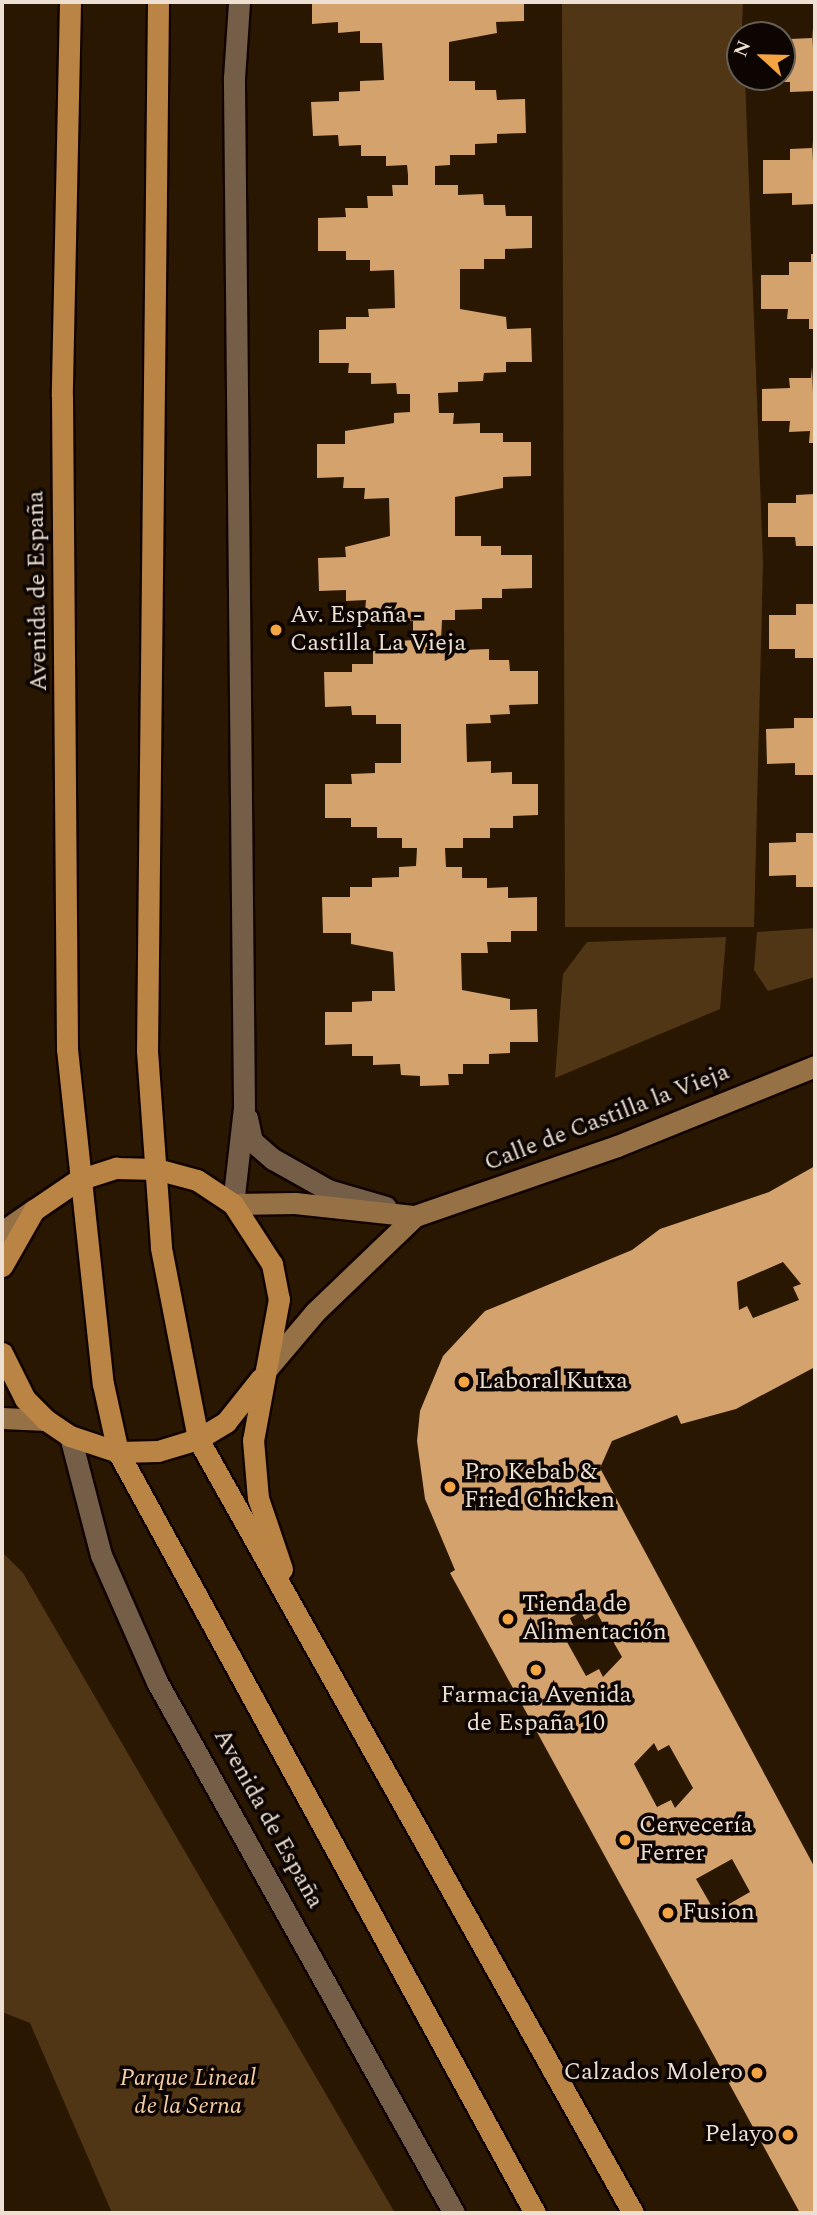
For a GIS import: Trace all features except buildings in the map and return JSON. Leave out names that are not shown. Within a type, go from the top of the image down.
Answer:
[{"type":"main road","name":"Avenida de España","points":[[70,2],[62,396],[67,1049],[78,1180],[103,1384],[118,1452],[535,2213]]},
{"type":"main road","points":[[158,2],[147,1051],[161,1248],[198,1439],[633,2213]]},
{"type":"main road","name":"Calle de Castilla la Vieja","points":[[266,1370],[314,1312],[415,1216],[617,1146],[815,1066]]},
{"type":"main road","points":[[2,1232],[78,1180],[116,1168],[156,1168],[197,1180],[233,1204],[272,1264],[279,1299],[253,1440],[258,1498],[295,1608]]},
{"type":"main road","name":"Calle de Castilla la Vieja","points":[[233,1204],[295,1203],[415,1216]]},
{"type":"main road","points":[[2,1266],[34,1210]]},
{"type":"main road","points":[[2,1353],[25,1399],[46,1420],[70,1436],[118,1452],[158,1451],[198,1439],[226,1422],[266,1370]]},
{"type":"main road","points":[[2,1419],[46,1420]]},
{"type":"street","points":[[233,1204],[244,1108],[234,78],[239,2]]},
{"type":"street","points":[[244,1108],[252,1141],[273,1159],[328,1190],[415,1216]]},
{"type":"street","name":"Avenida de España","points":[[70,1436],[101,1555],[157,1682],[454,2213]]},
{"type":"green space","points":[[562,2],[743,2],[742,21],[726,21],[726,91],[746,91],[763,563],[754,927],[565,927]]},
{"type":"green space","points":[[815,928],[815,977],[768,991],[754,970],[757,932]]},
{"type":"green space","points":[[726,937],[720,1009],[555,1078],[563,974],[587,942]]},
{"type":"green space","name":"Parque Lineal de la Serna","points":[[2,1552],[23,1573],[395,2213],[112,2213],[30,2023],[2,2012]]},
{"type":"place","name":"Av. España - Castilla La Vieja","points":[[276,630]]},
{"type":"place","name":"Laboral Kutxa","points":[[464,1382]]},
{"type":"place","name":"Pro Kebab & Fried Chicken","points":[[450,1487]]},
{"type":"place","name":"Tienda de Alimentación","points":[[508,1619]]},
{"type":"place","name":"Farmacia Avenida de España 10","points":[[536,1670]]},
{"type":"place","name":"Cervecería Ferrer","points":[[625,1840]]},
{"type":"place","name":"Fusion","points":[[668,1913]]},
{"type":"place","name":"Calzados Molero","points":[[757,2073]]},
{"type":"place","name":"Pelayo","points":[[788,2135]]}]
